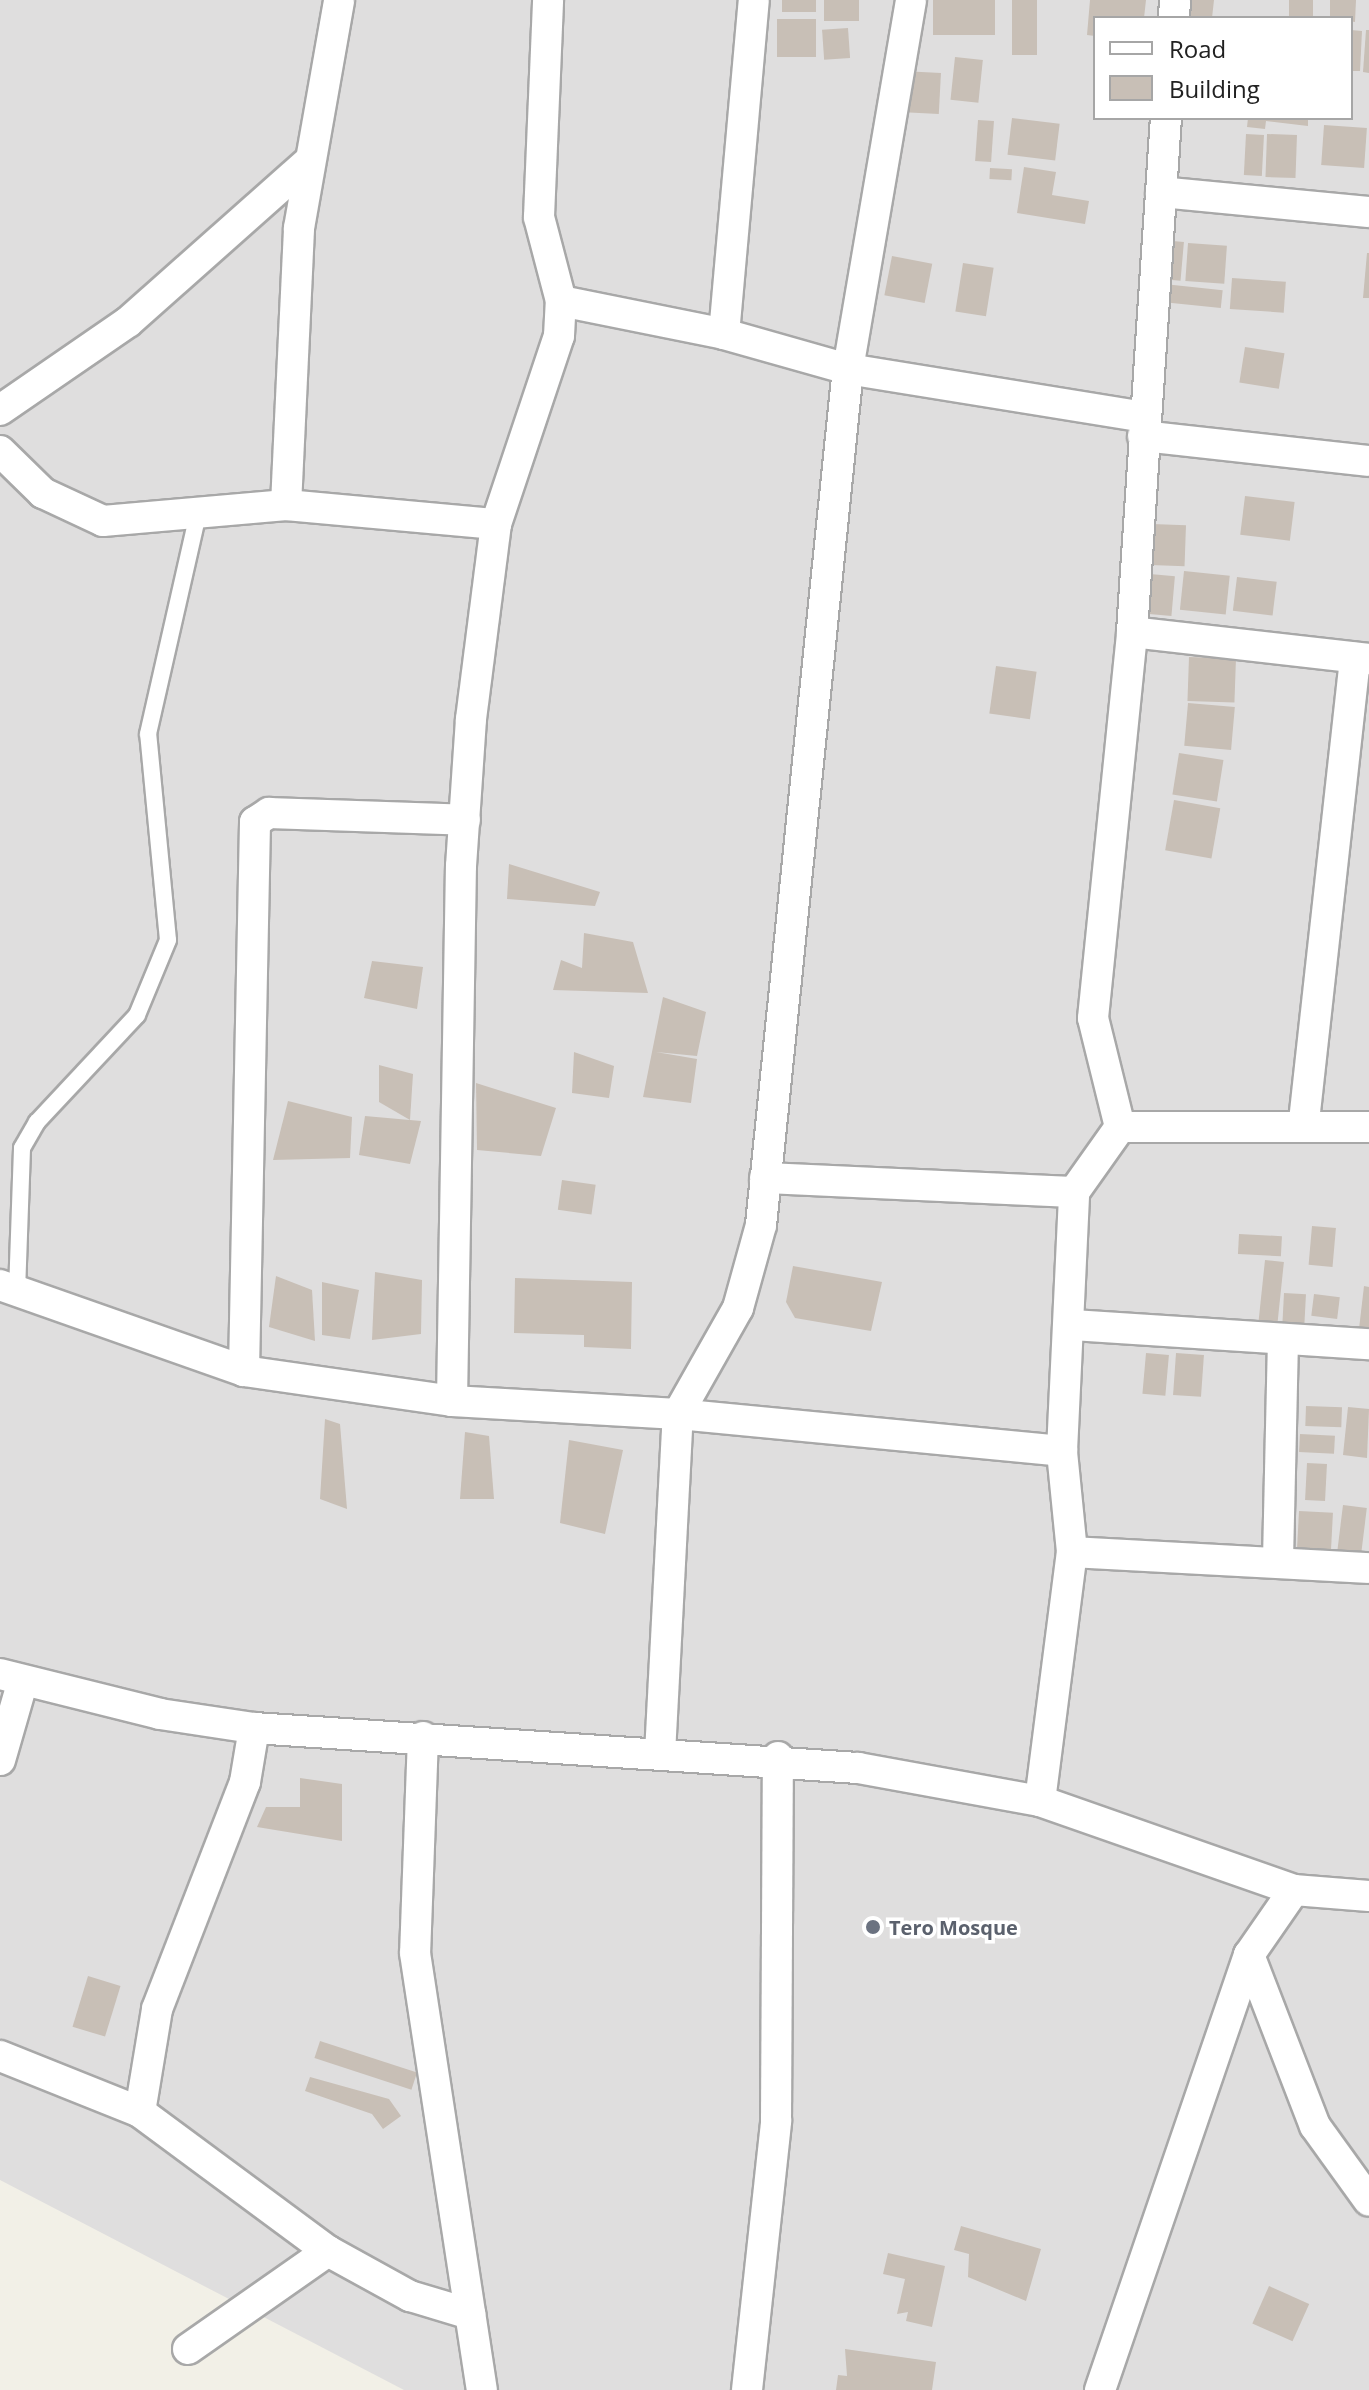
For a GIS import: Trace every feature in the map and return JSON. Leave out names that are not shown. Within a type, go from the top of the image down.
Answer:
[{"type":"street","points":[[286,505],[307,163],[339,0]]},
{"type":"street","points":[[452,1401],[465,820],[496,524],[551,371],[561,301],[539,217],[548,0]]},
{"type":"street","points":[[724,334],[754,0]]},
{"type":"street","points":[[660,1754],[678,1414],[738,1308],[754,1264],[848,369],[911,0]]},
{"type":"street","points":[[1040,1801],[1072,1552],[1062,1451],[1072,1325],[1074,1192],[1120,1127],[1093,1018],[1132,632],[1166,120]]},
{"type":"street","points":[[0,410],[128,322],[307,163]]},
{"type":"street","points":[[1161,192],[1369,212]]},
{"type":"street","points":[[561,301],[724,334],[848,369],[1144,427],[1369,461]]},
{"type":"street","points":[[0,451],[43,493],[83,515],[136,520],[286,505],[496,524]]},
{"type":"street","points":[[1132,632],[1362,658],[1304,1121]]},
{"type":"street","points":[[244,1371],[255,822],[269,813],[465,820]]},
{"type":"street","points":[[1120,1127],[1304,1121],[1369,1127]]},
{"type":"street","points":[[765,1178],[1074,1192]]},
{"type":"street","points":[[8,1288],[244,1371],[452,1401],[678,1414],[1062,1451]]},
{"type":"street","points":[[1072,1325],[1283,1341],[1369,1344]]},
{"type":"street","points":[[1278,1560],[1283,1341]]},
{"type":"street","points":[[1072,1552],[1278,1560],[1369,1568]]},
{"type":"street","points":[[0,1760],[11,1679],[254,1728],[660,1754],[778,1757],[1040,1801],[1294,1890],[1369,1896]]},
{"type":"street","points":[[140,2112],[157,2009],[245,1782],[254,1728]]},
{"type":"street","points":[[423,1737],[415,1953],[482,2390]]},
{"type":"street","points":[[747,2390],[776,2121],[778,1757]]},
{"type":"street","points":[[1100,2390],[1249,1955],[1294,1890]]},
{"type":"street","points":[[1249,1955],[1315,2126],[1369,2201]]},
{"type":"street","points":[[0,2056],[140,2112],[328,2251],[410,2296],[470,2314]]},
{"type":"street","points":[[188,2349],[328,2251]]},
{"type":"lane","points":[[8,1288],[22,1148],[37,1122],[137,1015],[168,940],[148,734],[198,514]]},
{"type":"shaded area","points":[[0,0],[1369,0],[1369,2390],[404,2390],[0,2180]]},
{"type":"building","points":[[782,0],[816,0],[816,12],[782,12]]},
{"type":"building","points":[[824,0],[859,0],[859,21],[824,21]]},
{"type":"building","points":[[933,0],[995,0],[995,35],[933,35]]},
{"type":"building","points":[[1012,0],[1037,0],[1037,55],[1012,55]]},
{"type":"building","points":[[1090,0],[1146,0],[1144,16],[1093,16],[1093,36],[1087,35]]},
{"type":"building","points":[[1190,0],[1214,0],[1212,16],[1188,16]]},
{"type":"building","points":[[1289,0],[1313,0],[1313,16],[1289,16]]},
{"type":"building","points":[[1330,0],[1356,0],[1355,22],[1353,16],[1330,16]]},
{"type":"building","points":[[777,19],[816,19],[816,57],[777,57]]},
{"type":"building","points":[[848,28],[850,58],[824,60],[822,30]]},
{"type":"building","points":[[1353,30],[1362,31],[1360,71],[1353,71]]},
{"type":"building","points":[[1366,30],[1369,30],[1369,73],[1363,72]]},
{"type":"building","points":[[955,57],[983,60],[978,103],[951,100]]},
{"type":"building","points":[[902,71],[941,73],[939,114],[900,112]]},
{"type":"building","points":[[1012,118],[1060,124],[1055,161],[1007,155]]},
{"type":"building","points":[[978,120],[994,121],[991,162],[975,161]]},
{"type":"building","points":[[1248,120],[1308,120],[1308,126],[1266,121],[1265,129],[1247,127]]},
{"type":"building","points":[[1324,125],[1367,128],[1364,168],[1321,165]]},
{"type":"building","points":[[1246,134],[1264,135],[1262,176],[1244,175]]},
{"type":"building","points":[[1267,134],[1297,135],[1295,178],[1265,177]]},
{"type":"building","points":[[1024,167],[1056,172],[1052,195],[1089,201],[1085,224],[1017,213]]},
{"type":"building","points":[[990,168],[1012,169],[1011,180],[989,179]]},
{"type":"building","points":[[1161,240],[1184,242],[1181,281],[1158,279]]},
{"type":"building","points":[[1188,243],[1227,246],[1224,284],[1185,281]]},
{"type":"building","points":[[1367,253],[1369,298],[1363,298]]},
{"type":"building","points":[[892,256],[932,264],[925,303],[884,295]]},
{"type":"building","points":[[963,263],[994,268],[986,316],[955,311]]},
{"type":"building","points":[[1232,278],[1286,282],[1284,313],[1230,309]]},
{"type":"building","points":[[1164,284],[1223,290],[1221,308],[1162,302]]},
{"type":"building","points":[[1245,347],[1285,353],[1279,389],[1239,383]]},
{"type":"building","points":[[1245,496],[1295,502],[1290,541],[1240,535]]},
{"type":"building","points":[[1152,524],[1186,525],[1185,566],[1151,565]]},
{"type":"building","points":[[1184,571],[1230,576],[1226,615],[1180,610]]},
{"type":"building","points":[[1150,574],[1175,576],[1171,616],[1147,614]]},
{"type":"building","points":[[1237,577],[1277,582],[1273,616],[1233,611]]},
{"type":"building","points":[[1189,657],[1236,659],[1234,703],[1187,701]]},
{"type":"building","points":[[996,666],[1037,672],[1030,719],[989,714]]},
{"type":"building","points":[[1188,703],[1235,707],[1231,750],[1184,746]]},
{"type":"building","points":[[1179,753],[1223,760],[1217,802],[1172,794]]},
{"type":"building","points":[[1174,800],[1220,808],[1211,858],[1165,850]]},
{"type":"building","points":[[509,864],[600,892],[595,906],[507,899]]},
{"type":"building","points":[[584,933],[633,942],[648,993],[553,990],[561,960],[582,968]]},
{"type":"building","points":[[372,961],[423,967],[417,1009],[364,998]]},
{"type":"building","points":[[663,997],[706,1012],[697,1056],[656,1052],[697,1059],[691,1103],[643,1097]]},
{"type":"building","points":[[574,1052],[614,1066],[609,1098],[572,1093]]},
{"type":"building","points":[[379,1065],[413,1074],[410,1120],[379,1102]]},
{"type":"building","points":[[476,1083],[556,1108],[541,1156],[477,1150]]},
{"type":"building","points":[[288,1101],[352,1117],[350,1158],[273,1160]]},
{"type":"building","points":[[365,1116],[421,1121],[410,1164],[359,1155]]},
{"type":"building","points":[[562,1180],[596,1185],[591,1214],[558,1210]]},
{"type":"building","points":[[1312,1226],[1336,1228],[1333,1267],[1309,1265]]},
{"type":"building","points":[[1239,1234],[1282,1236],[1281,1256],[1238,1254]]},
{"type":"building","points":[[1265,1260],[1284,1262],[1277,1327],[1258,1325]]},
{"type":"building","points":[[793,1266],[882,1282],[871,1331],[795,1318],[786,1302]]},
{"type":"building","points":[[375,1272],[422,1280],[421,1334],[372,1340]]},
{"type":"building","points":[[276,1276],[312,1290],[315,1341],[269,1327]]},
{"type":"building","points":[[515,1278],[632,1282],[631,1349],[584,1347],[584,1335],[514,1333]]},
{"type":"building","points":[[322,1282],[359,1290],[350,1339],[322,1335]]},
{"type":"building","points":[[1364,1286],[1369,1287],[1369,1330],[1359,1329]]},
{"type":"building","points":[[1284,1293],[1306,1294],[1304,1331],[1282,1330]]},
{"type":"building","points":[[1314,1294],[1340,1297],[1337,1319],[1311,1316]]},
{"type":"building","points":[[1146,1353],[1169,1355],[1165,1396],[1142,1394]]},
{"type":"building","points":[[1176,1353],[1204,1355],[1201,1397],[1173,1395]]},
{"type":"building","points":[[1306,1406],[1342,1407],[1341,1427],[1305,1426]]},
{"type":"building","points":[[1348,1407],[1369,1409],[1367,1458],[1343,1455]]},
{"type":"building","points":[[325,1419],[340,1424],[347,1509],[320,1499]]},
{"type":"building","points":[[465,1432],[489,1436],[494,1499],[460,1499]]},
{"type":"building","points":[[1300,1434],[1335,1436],[1334,1454],[1299,1452]]},
{"type":"building","points":[[569,1440],[623,1450],[605,1534],[560,1523]]},
{"type":"building","points":[[1307,1463],[1327,1464],[1325,1501],[1305,1500]]},
{"type":"building","points":[[1343,1505],[1367,1508],[1361,1555],[1337,1552]]},
{"type":"building","points":[[1299,1511],[1333,1513],[1331,1551],[1297,1549]]},
{"type":"building","points":[[300,1778],[342,1784],[342,1841],[257,1827],[266,1807],[300,1807]]},
{"type":"building","points":[[88,1976],[121,1986],[105,2037],[73,2027]]},
{"type":"building","points":[[320,2041],[417,2073],[411,2090],[314,2058]]},
{"type":"building","points":[[310,2077],[389,2099],[401,2116],[383,2129],[372,2114],[305,2091]]},
{"type":"building","points":[[961,2226],[1041,2249],[1026,2301],[968,2277],[969,2254],[954,2250]]},
{"type":"building","points":[[888,2253],[945,2266],[932,2327],[906,2321],[908,2312],[897,2314],[905,2279],[883,2274]]},
{"type":"building","points":[[1269,2286],[1309,2304],[1293,2341],[1252,2323]]},
{"type":"building","points":[[845,2349],[936,2362],[932,2390],[836,2390],[838,2375],[847,2376]]},
{"type":"place","name":"Tero Mosque","points":[[873,1927]]}]
